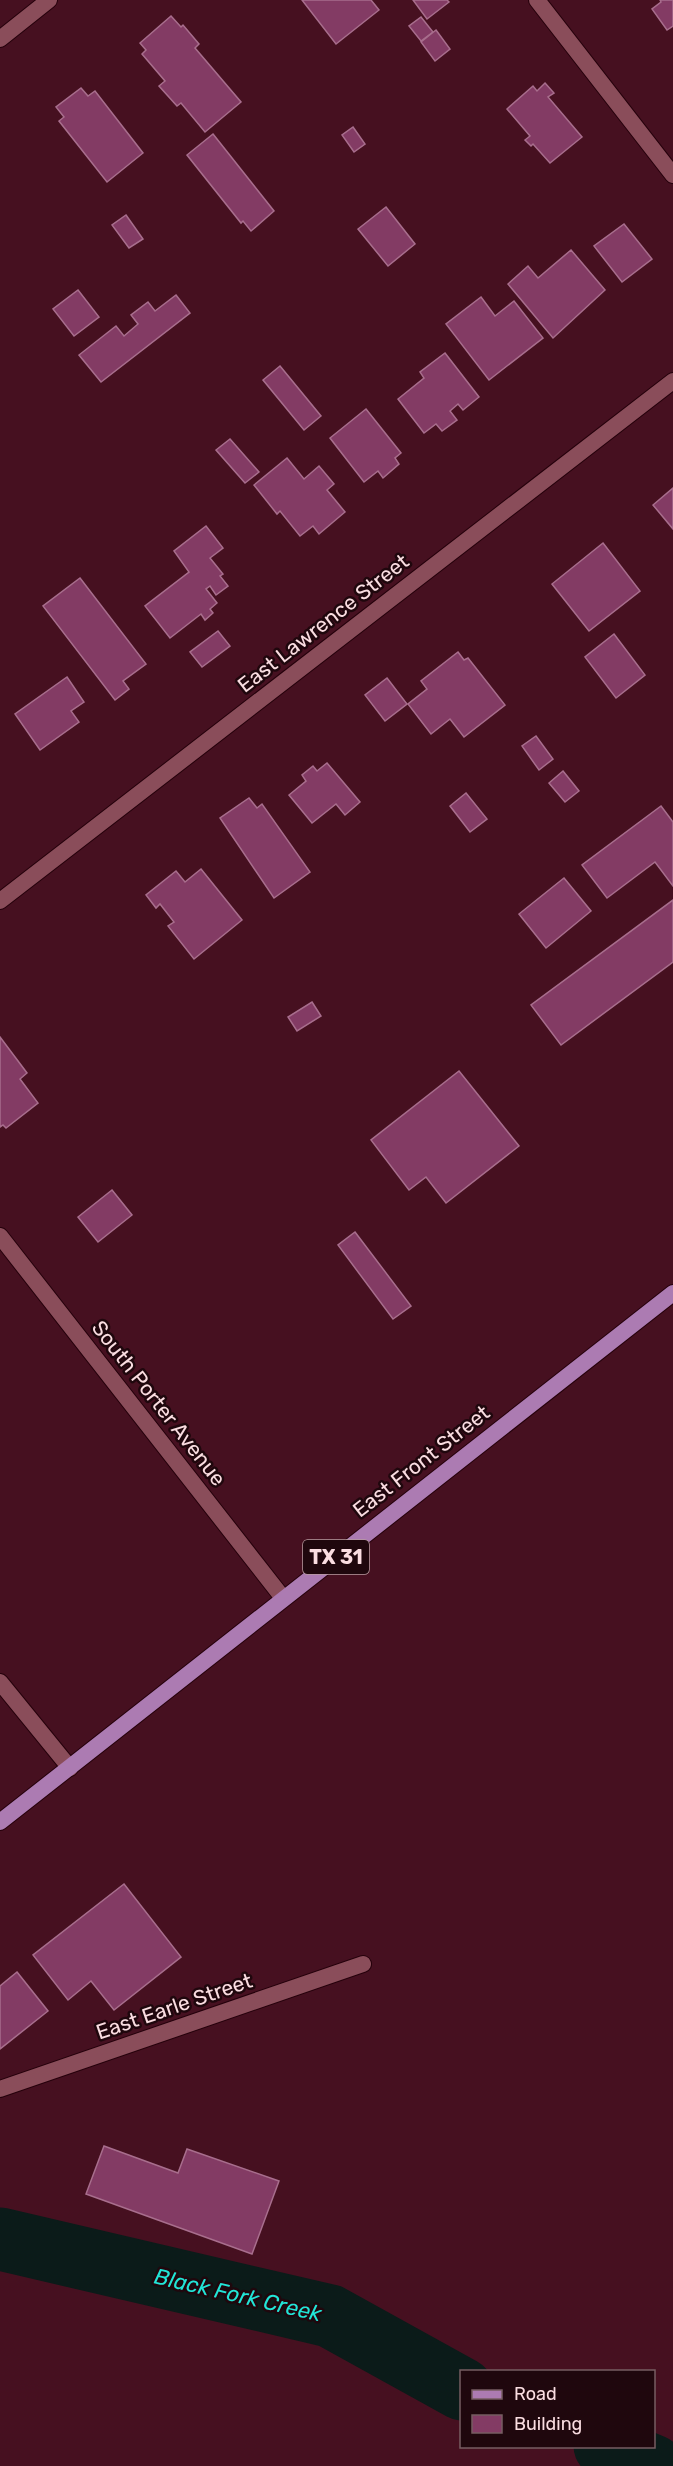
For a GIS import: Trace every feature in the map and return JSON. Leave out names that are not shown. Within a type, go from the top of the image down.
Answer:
[{"type":"main road","name":"East Front Street","points":[[0,1821],[673,1293]]},
{"type":"street","points":[[0,39],[49,0]]},
{"type":"street","points":[[537,0],[673,175]]},
{"type":"street","name":"East Lawrence Street","points":[[0,901],[673,381]]},
{"type":"street","name":"South Porter Avenue","points":[[0,1236],[283,1598]]},
{"type":"street","points":[[0,1682],[70,1767]]},
{"type":"street","name":"East Earle Street","points":[[0,2089],[363,1964]]},
{"type":"building","points":[[302,0],[371,0],[379,10],[336,44]]},
{"type":"building","points":[[413,0],[447,0],[449,2],[427,19]]},
{"type":"building","points":[[660,0],[673,0],[673,26],[667,30],[652,9],[661,2]]},
{"type":"building","points":[[171,16],[181,27],[183,25],[199,44],[195,48],[241,102],[205,132],[181,103],[177,106],[159,86],[165,81],[142,54],[146,50],[140,43]]},
{"type":"building","points":[[421,17],[433,32],[421,41],[409,26]]},
{"type":"building","points":[[436,30],[450,49],[435,61],[421,42]]},
{"type":"building","points":[[545,83],[554,93],[548,97],[582,137],[550,163],[533,144],[531,146],[525,140],[530,136],[507,109],[533,86],[537,91]]},
{"type":"building","points":[[81,88],[88,96],[95,91],[143,153],[107,182],[59,121],[64,117],[56,107]]},
{"type":"building","points":[[353,127],[365,144],[354,152],[342,135]]},
{"type":"building","points":[[213,134],[274,211],[251,231],[243,221],[241,223],[187,155]]},
{"type":"building","points":[[386,207],[415,244],[388,266],[358,229]]},
{"type":"building","points":[[126,215],[143,239],[129,248],[112,225]]},
{"type":"building","points":[[624,224],[652,259],[622,282],[594,246]]},
{"type":"building","points":[[571,250],[605,290],[553,338],[508,284],[528,266],[538,278]]},
{"type":"building","points":[[78,290],[99,317],[74,336],[53,309]]},
{"type":"building","points":[[176,295],[190,313],[101,382],[79,355],[116,326],[124,336],[138,324],[131,315],[148,302],[155,311]]},
{"type":"building","points":[[481,297],[495,316],[514,301],[543,338],[489,380],[446,324]]},
{"type":"building","points":[[445,353],[479,397],[463,410],[458,404],[450,411],[457,420],[442,431],[436,424],[424,433],[398,399],[424,378],[420,372]]},
{"type":"building","points":[[280,366],[321,416],[304,430],[263,380]]},
{"type":"building","points":[[366,409],[401,453],[395,458],[399,464],[383,478],[378,471],[364,482],[330,438]]},
{"type":"building","points":[[230,439],[259,472],[245,483],[216,450]]},
{"type":"building","points":[[287,458],[304,479],[319,466],[334,484],[327,490],[345,512],[319,534],[313,526],[300,536],[280,511],[277,514],[254,485]]},
{"type":"building","points":[[673,488],[673,529],[653,505]]},
{"type":"building","points":[[206,526],[223,548],[210,558],[223,574],[220,576],[228,586],[216,595],[210,586],[206,589],[217,603],[210,609],[213,613],[205,620],[201,614],[170,638],[145,606],[189,572],[174,551]]},
{"type":"building","points":[[603,543],[640,591],[589,631],[552,584]]},
{"type":"building","points":[[80,578],[146,664],[123,681],[129,689],[115,700],[43,606]]},
{"type":"building","points":[[218,631],[230,646],[202,667],[190,652]]},
{"type":"building","points":[[614,634],[645,675],[616,698],[585,657]]},
{"type":"building","points":[[458,652],[464,660],[468,658],[505,705],[464,737],[450,719],[431,734],[408,704],[427,689],[421,681]]},
{"type":"building","points":[[67,677],[84,702],[71,711],[79,722],[40,750],[15,714]]},
{"type":"building","points":[[387,678],[407,704],[385,721],[365,695]]},
{"type":"building","points":[[536,736],[553,759],[539,770],[522,746]]},
{"type":"building","points":[[327,763],[360,802],[345,815],[336,804],[312,823],[289,795],[306,781],[302,775],[313,766],[317,771]]},
{"type":"building","points":[[563,771],[579,791],[565,802],[549,783]]},
{"type":"building","points":[[466,793],[487,819],[470,832],[450,806]]},
{"type":"building","points":[[249,798],[257,808],[262,804],[310,872],[274,898],[220,818]]},
{"type":"building","points":[[661,806],[673,822],[673,886],[655,862],[607,898],[582,865]]},
{"type":"building","points":[[201,869],[242,920],[194,959],[168,926],[174,922],[160,904],[156,908],[146,895],[176,871],[185,882]]},
{"type":"building","points":[[564,878],[591,911],[546,948],[519,914]]},
{"type":"building","points":[[673,900],[673,962],[561,1045],[531,1005]]},
{"type":"building","points":[[312,1002],[321,1016],[297,1031],[288,1017]]},
{"type":"building","points":[[0,1037],[27,1073],[20,1079],[38,1103],[6,1128],[3,1125],[0,1127]]},
{"type":"building","points":[[459,1071],[519,1146],[446,1203],[426,1177],[409,1190],[371,1140]]},
{"type":"building","points":[[112,1190],[132,1215],[98,1242],[78,1217]]},
{"type":"building","points":[[355,1232],[411,1306],[393,1319],[338,1245]]},
{"type":"building","points":[[124,1884],[181,1957],[114,2010],[91,1981],[68,2000],[33,1955]]},
{"type":"building","points":[[17,1972],[48,2011],[0,2049],[0,1986]]},
{"type":"building","points":[[104,2146],[178,2173],[187,2149],[279,2181],[252,2254],[86,2194]]},
{"type":"waterway","name":"Black Fork Creek","points":[[0,2239],[330,2316],[460,2388]]},
{"type":"waterway","name":"Black Fork Creek","points":[[610,2448],[653,2466]]}]
